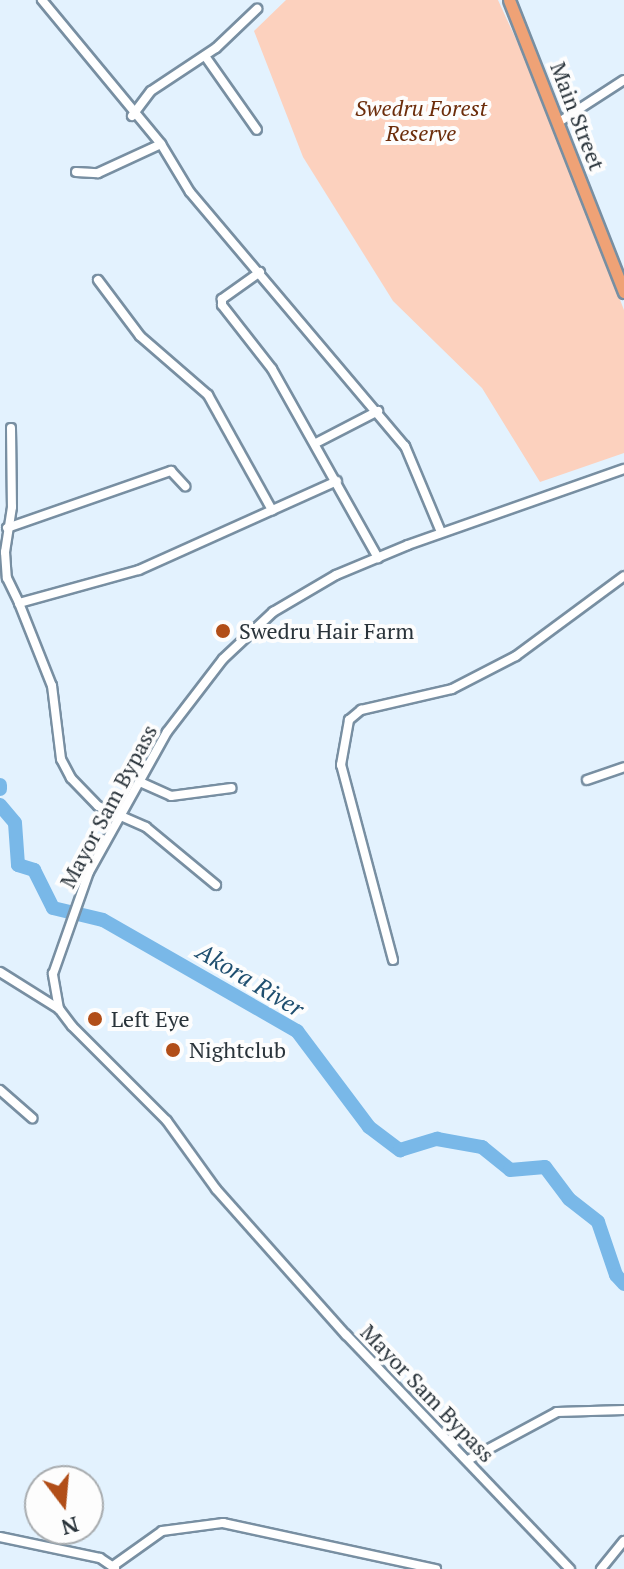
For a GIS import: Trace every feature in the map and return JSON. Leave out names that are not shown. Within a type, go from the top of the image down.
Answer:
[{"type":"main road","name":"Main Street","points":[[509,0],[624,292]]},
{"type":"street","points":[[42,0],[132,116],[161,144],[190,192],[378,411],[417,469],[441,532]]},
{"type":"street","points":[[132,116],[151,91],[205,56],[257,9]]},
{"type":"street","points":[[205,56],[257,130]]},
{"type":"street","points":[[559,122],[624,80]]},
{"type":"street","points":[[76,172],[98,173],[161,144]]},
{"type":"street","points":[[260,272],[222,299],[222,305],[258,347],[316,443],[378,558]]},
{"type":"street","points":[[98,280],[140,336],[208,395],[272,510]]},
{"type":"street","points":[[316,443],[378,411]]},
{"type":"street","points":[[11,428],[7,578],[52,686],[61,759],[83,794],[155,833],[216,885]]},
{"type":"street","name":"Mayor Sam Bypass","points":[[570,1569],[274,1256],[167,1121],[59,1009],[53,974],[89,872],[120,816],[200,685],[248,635],[304,593],[378,558],[441,532],[624,469]]},
{"type":"street","points":[[7,528],[171,471],[185,486]]},
{"type":"street","points":[[19,603],[139,570],[337,481]]},
{"type":"street","points":[[393,960],[341,765],[349,720],[361,710],[452,689],[516,656],[624,576]]},
{"type":"street","points":[[587,780],[624,767]]},
{"type":"street","points":[[140,782],[171,796],[231,788]]},
{"type":"street","points":[[0,972],[59,1009]]},
{"type":"street","points":[[0,1090],[32,1118]]},
{"type":"street","points":[[468,1460],[557,1412],[624,1410]]},
{"type":"street","points":[[0,1537],[100,1558],[114,1568],[162,1531],[223,1523],[436,1569]]},
{"type":"street","points":[[601,1569],[624,1541]]},
{"type":"green space","name":"Swedru Forest Reserve","points":[[286,0],[498,0],[537,85],[624,310],[624,453],[540,482],[482,388],[393,301],[303,157],[254,31]]},
{"type":"waterway","name":"Akora River","points":[[0,805],[15,823],[18,865],[34,870],[53,908],[103,920],[297,1031],[369,1127],[400,1150],[437,1139],[482,1147],[510,1170],[545,1167],[569,1199],[598,1222],[616,1275],[624,1284]]},
{"type":"place","name":"Swedru Hair Farm","points":[[223,631]]},
{"type":"place","name":"Left Eye","points":[[95,1019]]},
{"type":"place","name":"Nightclub","points":[[173,1050]]}]
